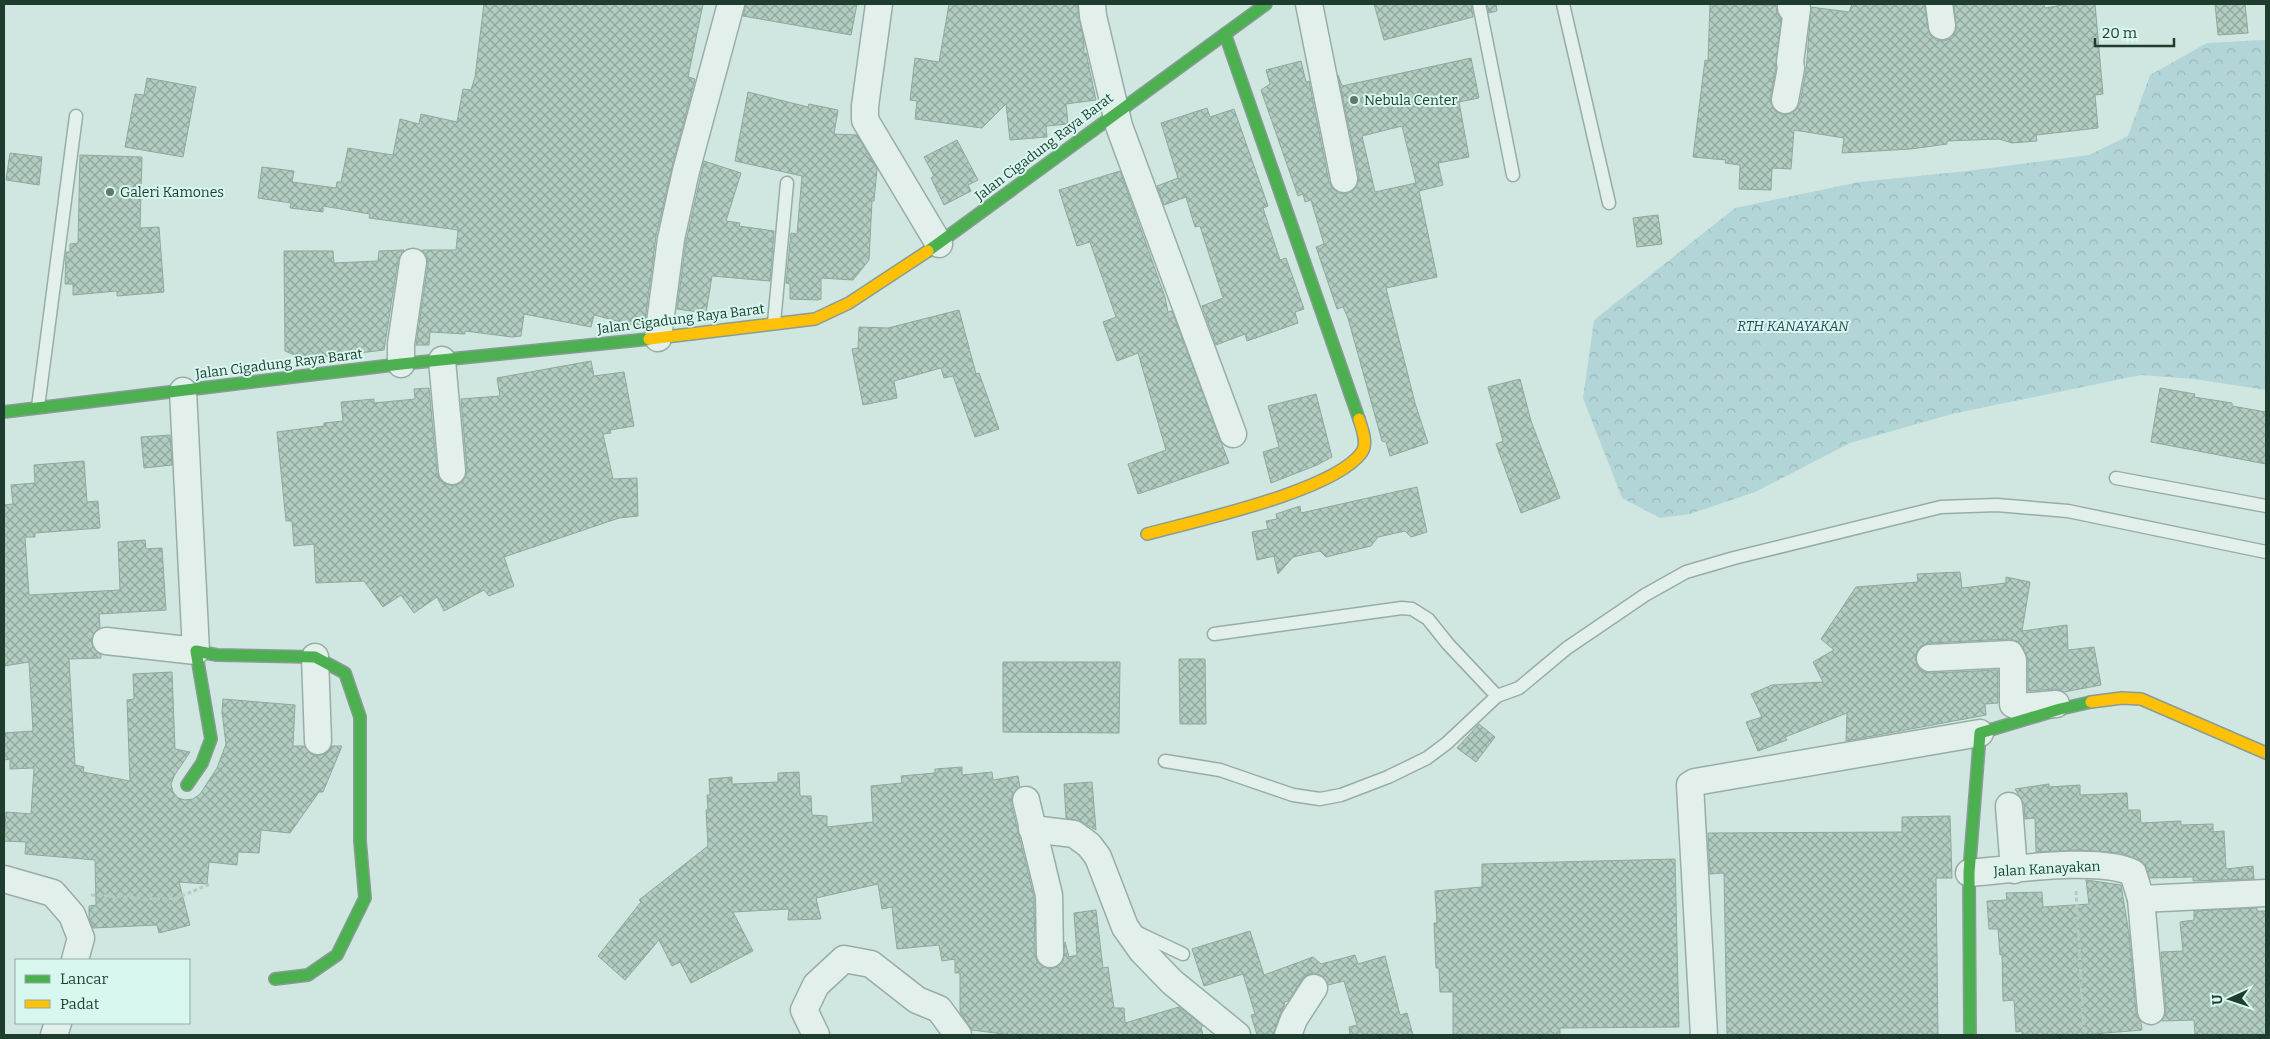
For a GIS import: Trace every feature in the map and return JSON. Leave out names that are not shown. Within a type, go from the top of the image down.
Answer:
[{"type":"street","points":[[658,338],[671,238],[686,171],[731,4]]},
{"type":"street","points":[[878,4],[865,106],[865,120],[939,244]]},
{"type":"street","points":[[1092,4],[1115,113],[1233,434]]},
{"type":"street","name":"Jalan Cigadung Raya Barat","points":[[4,412],[402,364],[658,338],[815,319],[849,304],[939,244],[1266,4]]},
{"type":"street","points":[[1309,4],[1344,179]]},
{"type":"street","points":[[1785,100],[1792,68],[1790,62],[1797,9],[1790,8],[1791,4]]},
{"type":"street","points":[[1147,534],[1297,492],[1327,478],[1352,461],[1361,453],[1365,442],[1360,422],[1225,34]]},
{"type":"street","points":[[402,364],[401,344],[413,262]]},
{"type":"street","points":[[442,360],[452,471]]},
{"type":"street","points":[[183,390],[196,651],[211,739],[202,763],[187,785]]},
{"type":"street","points":[[106,641],[217,655],[315,657],[345,673],[360,717],[360,841],[365,898],[337,955],[308,975],[275,979]]},
{"type":"street","points":[[1930,658],[2010,654],[2013,660],[2012,699],[2014,704],[2019,706],[2102,701]]},
{"type":"street","points":[[315,657],[318,741]]},
{"type":"street","points":[[1704,1035],[1690,785],[1696,782],[1980,733],[2061,709],[2123,697],[2141,699],[2266,753]]},
{"type":"street","points":[[1970,1035],[1969,873],[1980,733]]},
{"type":"street","points":[[1026,800],[1049,896],[1050,954]]},
{"type":"street","points":[[2009,806],[2014,870]]},
{"type":"street","points":[[1032,829],[1074,834],[1089,845],[1098,857],[1125,927],[1142,950],[1172,982],[1237,1035]]},
{"type":"street","name":"Jalan Kanayakan","points":[[1969,873],[2074,865],[2122,867],[2133,872],[2142,900]]},
{"type":"street","points":[[4,879],[53,893],[72,914],[81,938],[75,959]]},
{"type":"street","points":[[2151,1012],[2142,900],[2266,893]]},
{"type":"street","points":[[816,1035],[804,1010],[816,985],[844,959],[872,964],[917,1000],[939,1009],[958,1035]]},
{"type":"street","points":[[1288,1035],[1294,1019],[1314,988]]},
{"type":"lane","points":[[1479,4],[1513,175]]},
{"type":"lane","points":[[1563,4],[1609,203]]},
{"type":"lane","points":[[38,407],[76,116]]},
{"type":"lane","points":[[774,324],[787,183]]},
{"type":"lane","points":[[2116,478],[2266,506]]},
{"type":"lane","points":[[1165,761],[1220,770],[1293,795],[1320,799],[1341,795],[1380,780],[1426,758],[1447,743],[1497,696],[1519,688],[1567,648],[1645,595],[1686,572],[1734,558],[1941,507],[1996,505],[2068,511],[2266,552]]},
{"type":"lane","points":[[1214,634],[1402,608],[1412,609],[1428,619],[1448,644],[1497,696]]},
{"type":"lane","points":[[1125,927],[1183,954]]},
{"type":"path","points":[[2074,865],[2084,1035]]},
{"type":"path","points":[[53,893],[157,899],[177,898],[210,884]]},
{"type":"green space","name":"RTH KANAYAKAN","points":[[2266,41],[2266,390],[2194,379],[2141,375],[1952,414],[1850,443],[1755,492],[1690,514],[1660,518],[1622,498],[1583,398],[1594,320],[1735,208],[1859,182],[1967,171],[2089,155],[2128,136],[2150,75],[2207,43]]},
{"type":"building","points":[[484,4],[703,4],[688,77],[695,79],[656,236],[645,321],[642,320],[641,324],[633,325],[594,315],[591,327],[524,314],[521,336],[512,337],[465,331],[465,334],[430,332],[429,345],[416,345],[428,264],[427,257],[422,250],[456,250],[458,230],[369,218],[370,214],[323,206],[323,212],[290,208],[291,203],[258,198],[262,167],[294,171],[292,182],[336,188],[337,182],[341,182],[348,148],[393,155],[400,119],[419,124],[421,114],[457,122],[463,89],[471,90],[475,77]]},
{"type":"building","points":[[746,4],[857,4],[851,35],[743,16]]},
{"type":"building","points":[[949,4],[1077,4],[1084,54],[1086,53],[1096,100],[1066,104],[1068,124],[1046,126],[1047,137],[1010,140],[1006,104],[982,128],[915,119],[917,101],[910,100],[915,58],[939,62]]},
{"type":"building","points":[[1374,4],[1471,4],[1473,17],[1384,40]]},
{"type":"building","points":[[1487,4],[1496,4],[1497,11],[1489,13]]},
{"type":"building","points":[[1710,4],[1776,5],[1777,14],[1781,18],[1776,68],[1770,98],[1775,111],[1783,115],[1790,114],[1796,110],[1800,103],[1806,71],[1811,7],[1849,12],[1852,4],[1924,4],[1930,35],[1936,40],[1944,41],[1952,38],[1956,31],[1954,4],[2044,4],[2045,8],[2068,4],[2095,4],[2103,94],[2095,95],[2098,128],[2036,135],[2037,141],[2012,143],[1999,139],[1947,141],[1947,144],[1911,149],[1842,153],[1844,138],[1794,130],[1791,169],[1772,168],[1771,190],[1739,189],[1740,165],[1725,163],[1726,160],[1693,157],[1705,60],[1708,61]]},
{"type":"building","points":[[2215,4],[2245,4],[2248,33],[2218,35]]},
{"type":"building","points":[[1471,58],[1479,98],[1459,102],[1469,157],[1438,163],[1443,185],[1419,191],[1437,277],[1386,288],[1415,403],[1428,443],[1390,456],[1386,442],[1382,441],[1348,318],[1343,307],[1337,309],[1316,247],[1324,244],[1311,200],[1305,202],[1303,194],[1298,196],[1261,90],[1270,84],[1266,70],[1301,61],[1306,82],[1309,81],[1329,182],[1333,189],[1339,193],[1346,194],[1354,190],[1359,176],[1338,75],[1342,86]],"holes":[[[1402,126],[1416,183],[1375,192],[1362,136]]]},
{"type":"building","points":[[147,78],[196,87],[183,157],[125,147],[135,94],[144,95]]},
{"type":"building","points":[[748,92],[808,107],[809,104],[838,110],[834,134],[857,135],[877,169],[874,201],[872,201],[869,260],[853,280],[821,278],[821,299],[790,299],[790,284],[786,283],[791,233],[797,234],[802,176],[735,161]]},
{"type":"building","points":[[1207,108],[1210,117],[1234,109],[1268,206],[1263,208],[1280,260],[1286,258],[1304,309],[1295,312],[1298,323],[1247,341],[1245,334],[1216,345],[1202,306],[1223,298],[1200,226],[1195,227],[1186,197],[1164,205],[1157,186],[1178,178],[1161,123]]},
{"type":"building","points":[[957,140],[978,180],[968,185],[971,191],[944,205],[931,178],[934,176],[924,157]]},
{"type":"building","points":[[10,153],[42,157],[39,185],[6,180]]},
{"type":"building","points":[[80,155],[142,157],[140,228],[159,227],[164,292],[117,296],[117,291],[73,295],[73,284],[65,284],[66,252],[70,252],[70,244],[78,243]]},
{"type":"building","points":[[704,161],[741,173],[726,221],[740,223],[739,226],[774,231],[770,281],[712,276],[706,313],[677,309],[686,242]]},
{"type":"building","points":[[1120,171],[1165,297],[1168,312],[1172,311],[1229,463],[1138,494],[1128,464],[1166,450],[1138,353],[1117,361],[1103,322],[1116,317],[1090,242],[1077,246],[1059,190]]},
{"type":"building","points":[[1658,215],[1662,244],[1637,247],[1633,218]]},
{"type":"building","points":[[404,250],[398,260],[384,350],[334,356],[299,357],[285,351],[284,251],[333,251],[334,263],[378,261],[379,251]]},
{"type":"building","points":[[959,310],[976,374],[979,373],[999,429],[975,437],[953,376],[944,378],[941,368],[894,381],[897,398],[863,405],[852,349],[858,348],[859,327],[888,328]]},
{"type":"building","points":[[591,361],[594,376],[624,372],[634,426],[610,430],[611,433],[603,434],[613,479],[637,478],[638,516],[619,518],[504,557],[514,586],[489,596],[484,590],[444,611],[437,597],[414,613],[401,595],[383,607],[364,581],[316,583],[314,544],[294,546],[292,521],[286,521],[277,432],[324,426],[324,423],[343,421],[341,402],[374,399],[374,403],[415,399],[414,389],[429,388],[437,473],[440,480],[445,484],[454,486],[461,483],[466,477],[467,470],[461,399],[500,396],[497,378]]},
{"type":"building","points":[[1520,379],[1531,421],[1560,498],[1521,513],[1496,444],[1503,441],[1488,387]]},
{"type":"building","points":[[2160,388],[2195,394],[2194,397],[2232,403],[2232,406],[2266,412],[2266,464],[2151,442]]},
{"type":"building","points":[[1316,394],[1332,457],[1271,483],[1263,452],[1279,447],[1268,406]]},
{"type":"building","points":[[170,435],[172,465],[144,468],[141,437]]},
{"type":"building","points":[[84,461],[87,502],[98,501],[100,528],[35,533],[35,537],[25,537],[29,595],[120,590],[118,542],[145,540],[146,549],[162,548],[166,610],[99,614],[100,627],[94,633],[91,640],[93,647],[101,655],[101,658],[69,659],[75,765],[84,767],[83,772],[130,781],[127,700],[134,699],[133,674],[172,672],[175,749],[190,752],[174,776],[171,784],[173,792],[178,798],[185,800],[193,799],[200,794],[217,768],[226,744],[222,712],[223,699],[295,705],[293,746],[304,746],[311,754],[318,756],[326,753],[332,746],[342,746],[323,792],[319,792],[290,833],[261,830],[259,853],[238,852],[237,865],[209,862],[207,884],[179,882],[190,925],[159,933],[157,925],[93,928],[89,918],[89,906],[96,905],[95,860],[25,854],[26,842],[4,841],[6,812],[31,814],[34,768],[10,769],[10,759],[4,760],[4,733],[33,731],[29,662],[4,666],[4,505],[13,504],[11,485],[35,483],[34,465]]},
{"type":"building","points":[[1417,487],[1427,532],[1411,537],[1405,531],[1378,537],[1371,546],[1326,557],[1320,551],[1293,557],[1278,574],[1274,556],[1257,560],[1252,532],[1268,529],[1266,521],[1277,519],[1276,514],[1300,506],[1301,513]]},
{"type":"building","points":[[1960,572],[1962,588],[2006,583],[2006,577],[2030,582],[2022,631],[2067,625],[2068,650],[2094,647],[2101,685],[2064,692],[2055,689],[2028,691],[2028,660],[2023,647],[2017,641],[2009,639],[1929,643],[1921,646],[1915,658],[1918,667],[1924,672],[1998,670],[1998,703],[1985,704],[1986,715],[1846,741],[1847,713],[1785,737],[1787,740],[1758,751],[1746,722],[1762,717],[1751,694],[1772,685],[1823,682],[1813,662],[1834,650],[1821,639],[1856,587],[1918,582],[1917,574]]},
{"type":"building","points":[[1179,659],[1205,659],[1206,724],[1180,724]]},
{"type":"building","points":[[1003,662],[1120,662],[1119,733],[1003,732]]},
{"type":"building","points":[[1479,724],[1495,737],[1476,762],[1457,748]]},
{"type":"building","points":[[962,767],[962,775],[992,772],[993,780],[1018,776],[1020,787],[1012,795],[1011,803],[1034,897],[1035,954],[1037,962],[1043,967],[1050,969],[1058,967],[1063,961],[1065,942],[1069,957],[1077,955],[1074,913],[1096,910],[1103,968],[1108,967],[1114,1008],[1124,1008],[1125,1023],[1179,1007],[1203,1026],[1201,1027],[1203,1035],[1011,1035],[972,1030],[960,1012],[960,973],[955,973],[955,959],[942,961],[939,945],[897,949],[892,907],[882,909],[878,884],[816,898],[821,919],[788,920],[789,909],[733,912],[753,951],[691,983],[680,962],[672,966],[659,940],[625,980],[598,956],[641,902],[639,900],[708,846],[706,810],[708,810],[707,795],[710,795],[709,779],[732,777],[732,784],[778,782],[778,773],[799,772],[800,796],[811,796],[812,815],[827,816],[827,827],[873,822],[871,786],[902,783],[901,776],[935,773],[935,769]]},
{"type":"building","points":[[1092,782],[1096,830],[1082,822],[1066,818],[1064,784]]},
{"type":"building","points":[[2049,784],[2049,787],[2080,785],[2080,795],[2127,793],[2128,810],[2140,810],[2141,823],[2181,821],[2181,825],[2213,824],[2213,832],[2224,831],[2226,869],[2253,866],[2254,879],[2193,881],[2193,877],[2150,878],[2143,862],[2121,853],[2078,850],[2036,852],[2035,818],[2025,819],[2024,804],[2015,789]]},
{"type":"building","points":[[1950,816],[1952,878],[1936,878],[1938,1035],[1727,1035],[1724,873],[1710,874],[1708,833],[1902,832],[1902,817]]},
{"type":"building","points":[[1675,859],[1679,1027],[1560,1028],[1560,1035],[1453,1035],[1453,992],[1440,992],[1439,968],[1436,968],[1434,923],[1437,923],[1435,891],[1482,887],[1482,864]]},
{"type":"building","points":[[2086,880],[2121,885],[2129,934],[2136,1012],[2141,1022],[2142,1030],[2082,1035],[2022,1035],[2022,1031],[2016,1032],[2014,1000],[2003,1001],[2002,954],[2000,955],[1998,929],[1989,929],[1987,901],[2007,900],[2006,893],[2042,892],[2043,907],[2089,904]]},
{"type":"building","points":[[2257,908],[2257,911],[2266,911],[2266,1035],[2195,1035],[2194,1020],[2162,1021],[2166,1010],[2161,952],[2183,951],[2180,922],[2194,920],[2194,911]]},
{"type":"building","points":[[1250,931],[1264,975],[1313,957],[1321,964],[1355,955],[1358,964],[1385,956],[1400,1015],[1407,1013],[1413,1035],[1350,1035],[1349,1027],[1357,1025],[1344,981],[1328,985],[1322,976],[1314,973],[1308,974],[1288,1001],[1284,1002],[1285,1005],[1273,1035],[1257,1035],[1251,1015],[1255,1014],[1243,974],[1204,986],[1192,949]]},
{"type":"traffic: fast","points":[[928,251],[1266,4]]},
{"type":"traffic: fast","points":[[1225,34],[1359,419]]},
{"type":"traffic: fast","points":[[4,412],[401,364],[649,339]]},
{"type":"traffic: fast","points":[[187,785],[202,763],[211,739],[196,651],[217,655],[315,657],[345,673],[360,717],[360,841],[365,898],[337,955],[308,975],[275,979]]},
{"type":"traffic: fast","points":[[1970,1035],[1969,873],[1980,733],[2060,709],[2091,702]]},
{"type":"traffic: slow","points":[[649,339],[815,319],[849,303],[928,251]]},
{"type":"traffic: slow","points":[[1147,534],[1262,503],[1295,492],[1324,479],[1347,466],[1362,452],[1364,440],[1359,419]]},
{"type":"traffic: slow","points":[[2091,702],[2122,698],[2141,699],[2266,753]]},
{"type":"place","name":"Nebula Center","points":[[1354,100]]},
{"type":"place","name":"Galeri Kamones","points":[[110,192]]}]
